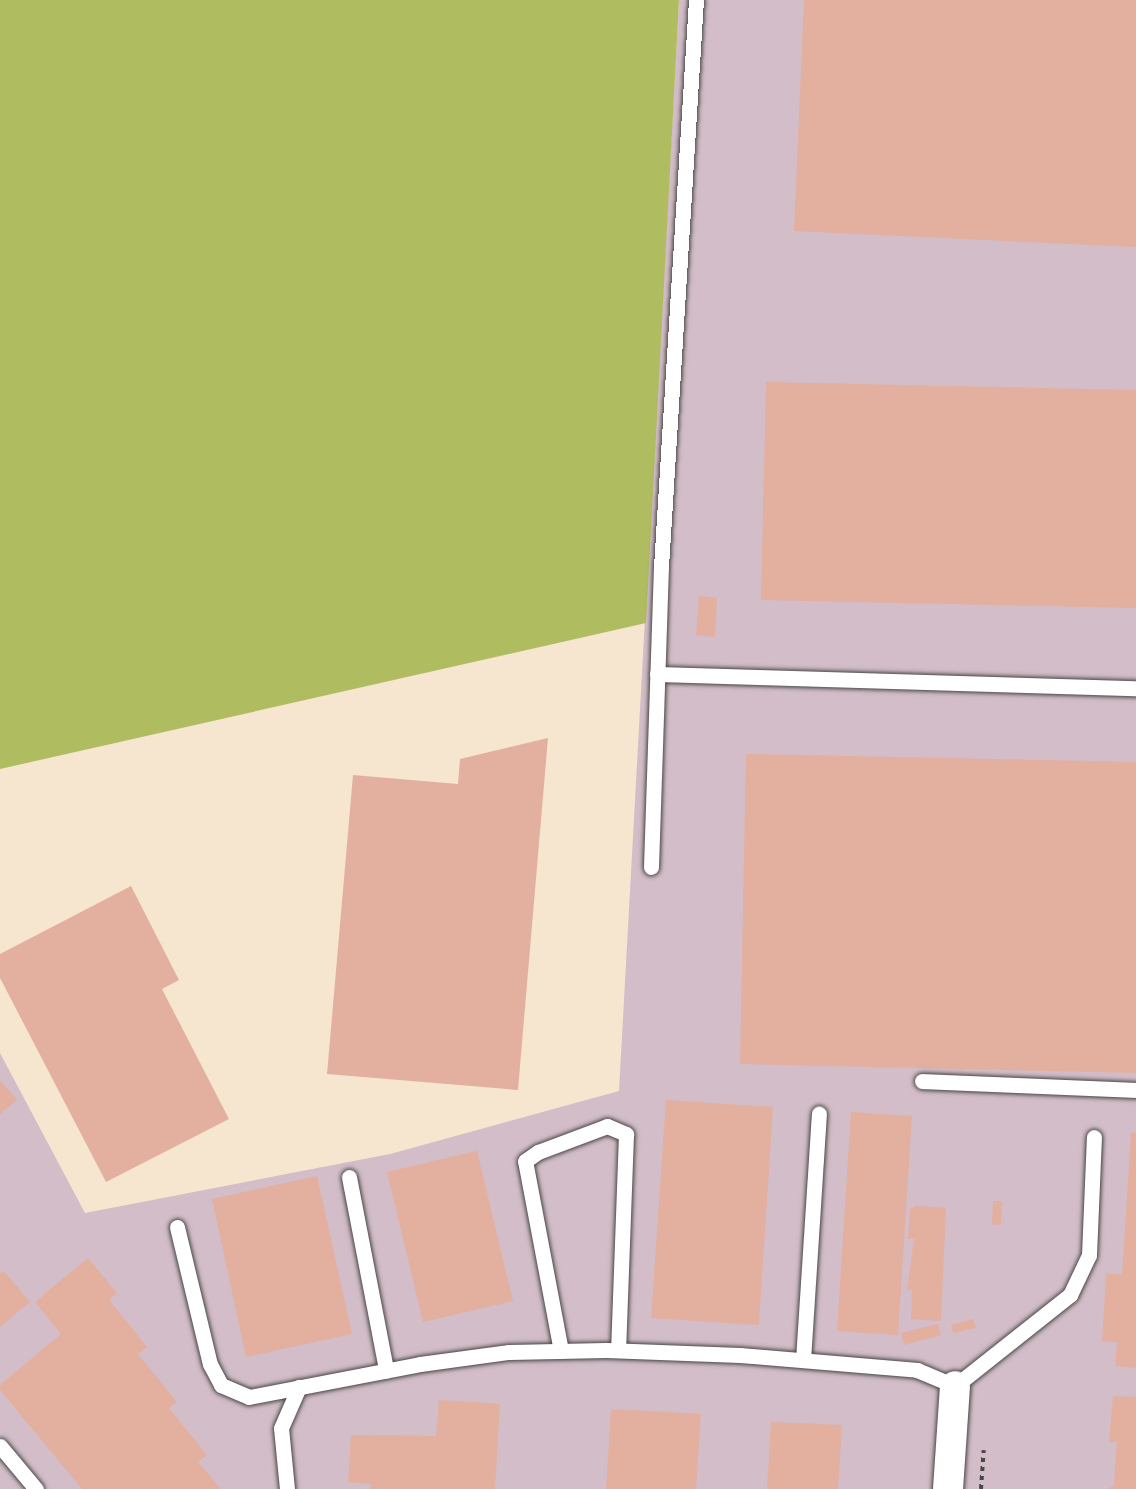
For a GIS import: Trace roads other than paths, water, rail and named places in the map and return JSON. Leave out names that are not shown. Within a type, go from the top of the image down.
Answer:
[{"type":"street","points":[[948,1489],[955,1386]]},
{"type":"lane","points":[[651,867],[657,674],[696,0]]},
{"type":"lane","points":[[657,674],[1136,688]]},
{"type":"lane","points":[[922,1081],[1136,1090]]},
{"type":"lane","points":[[803,1360],[819,1114]]},
{"type":"lane","points":[[561,1351],[525,1161],[538,1152],[607,1126],[626,1134],[618,1350]]},
{"type":"lane","points":[[177,1227],[210,1364],[221,1385],[233,1394],[249,1397],[386,1371],[509,1352],[618,1350],[803,1360],[917,1370],[955,1386],[1070,1295],[1089,1255],[1094,1137]]},
{"type":"lane","points":[[349,1177],[386,1371]]},
{"type":"lane","points":[[286,1489],[281,1428],[299,1388]]},
{"type":"lane","points":[[0,1446],[36,1489]]}]
